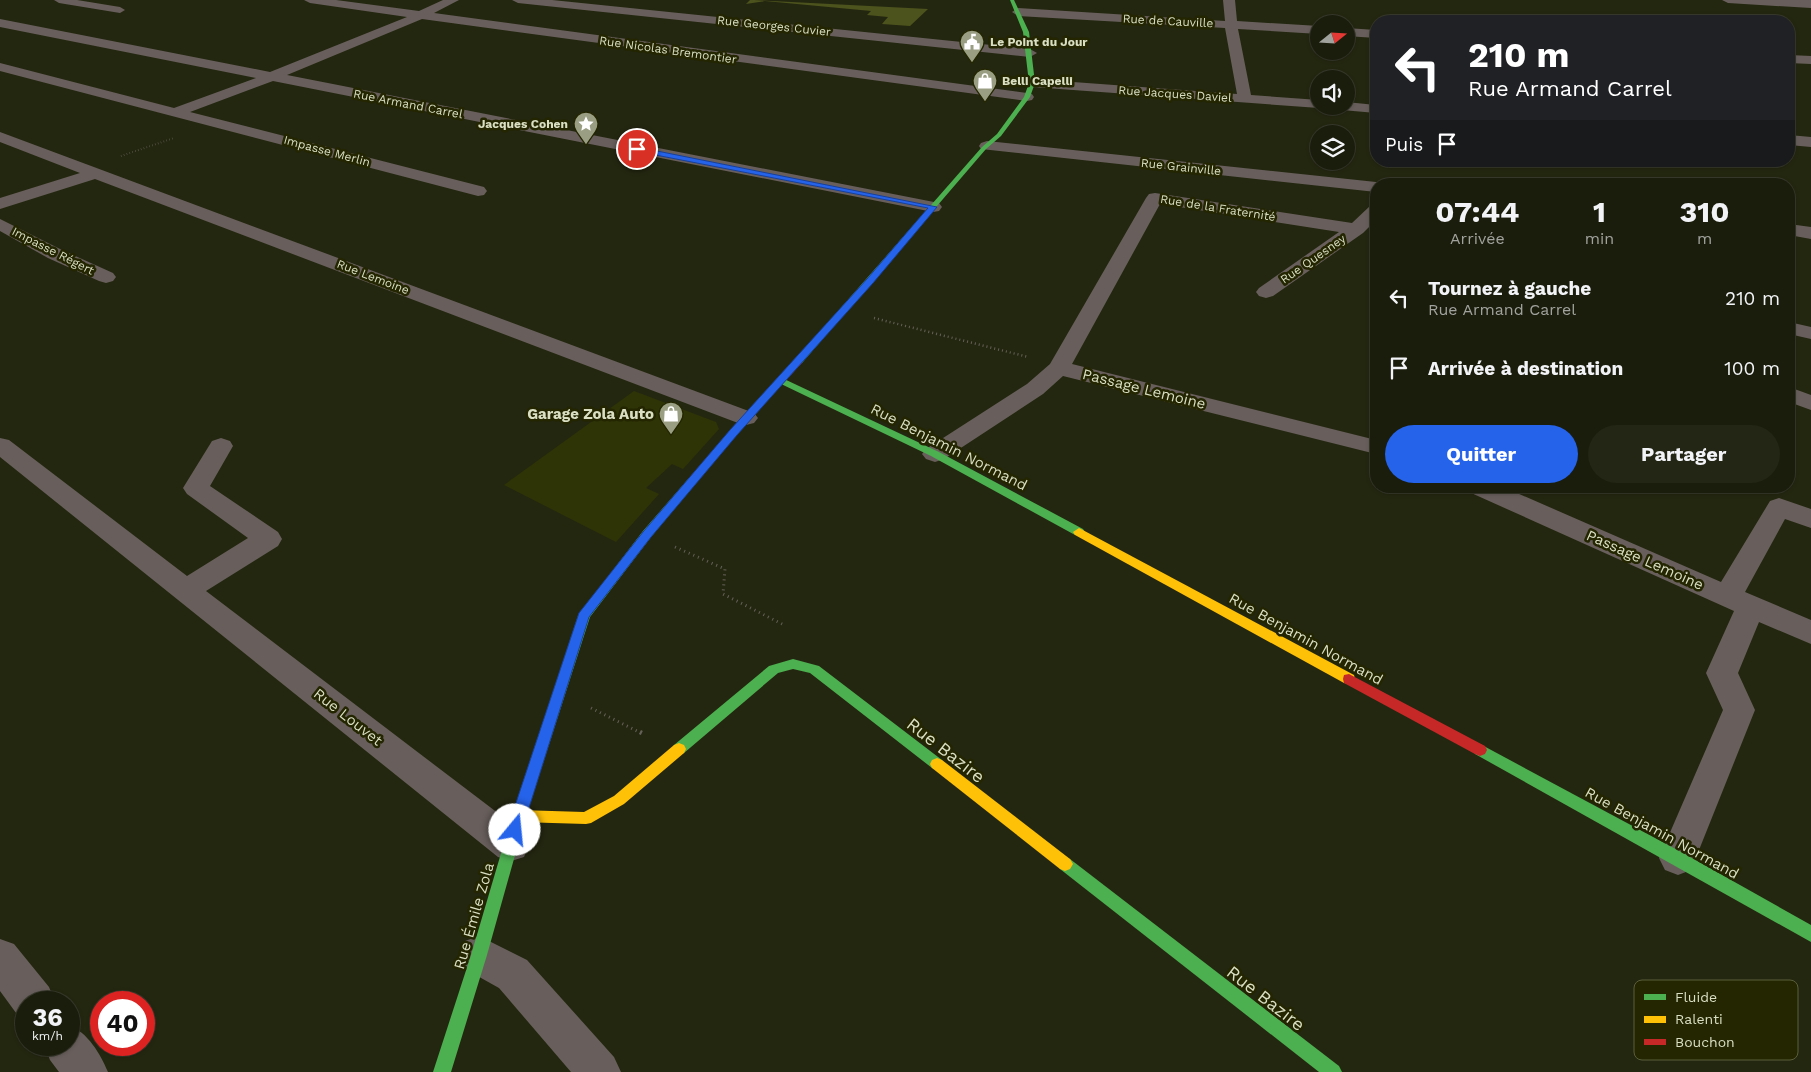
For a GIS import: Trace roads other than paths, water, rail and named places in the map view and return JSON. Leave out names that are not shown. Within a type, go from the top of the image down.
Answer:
[{"type":"street","name":"Rue Nicolas Bremontier","points":[[310,0],[1027,97]]},
{"type":"street","points":[[176,112],[346,48],[453,0]]},
{"type":"street","name":"Rue Georges Cuvier","points":[[518,0],[591,3],[1030,52]]},
{"type":"street","points":[[1012,0],[1026,32],[1030,52],[1032,83]]},
{"type":"street","points":[[1229,0],[1231,25],[1245,99]]},
{"type":"street","points":[[1728,0],[1811,4]]},
{"type":"street","name":"Rue de Cauville","points":[[1018,12],[1310,29]]},
{"type":"street","name":"Rue Armand Carrel","points":[[0,23],[933,207]]},
{"type":"street","points":[[1355,33],[1370,34]]},
{"type":"street","points":[[1795,59],[1811,60]]},
{"type":"street","name":"Impasse Merlin","points":[[0,67],[478,191]]},
{"type":"street","name":"Rue Émile Zola","points":[[442,1072],[515,831],[584,616],[647,534],[746,418],[782,381],[999,134],[1027,97],[1032,83]]},
{"type":"street","name":"Rue Jacques Daviel","points":[[1032,83],[1310,103]]},
{"type":"street","points":[[1355,107],[1370,108]]},
{"type":"street","name":"Rue Lemoine","points":[[0,137],[746,418]]},
{"type":"street","points":[[1795,141],[1811,142]]},
{"type":"street","name":"Rue Grainville","points":[[987,146],[1370,186]]},
{"type":"street","points":[[0,204],[90,170]]},
{"type":"street","name":"Rue de la Fraternité","points":[[1060,367],[1155,198],[1364,229]]},
{"type":"street","name":"Impasse Régert","points":[[0,224],[55,254],[106,278]]},
{"type":"street","name":"Rue Quesney","points":[[1266,292],[1364,229]]},
{"type":"street","points":[[1795,231],[1811,233]]},
{"type":"street","points":[[1795,329],[1811,333]]},
{"type":"street","points":[[935,454],[1035,389],[1060,367]]},
{"type":"street","name":"Passage Lemoine","points":[[1060,367],[1370,445]]},
{"type":"street","name":"Rue Benjamin Normand","points":[[782,381],[935,454],[1678,858],[1811,934]]},
{"type":"street","points":[[1795,396],[1811,403]]},
{"type":"street","name":"Rue Louvet","points":[[0,445],[186,590],[515,831]]},
{"type":"street","points":[[186,590],[268,539],[196,488],[221,446]]},
{"type":"street","name":"Passage Lemoine","points":[[1494,493],[1811,633]]},
{"type":"street","points":[[1678,858],[1739,710],[1722,673],[1739,602],[1779,508],[1811,519]]},
{"type":"street","name":"Rue Bazire","points":[[515,831],[586,818],[619,800],[774,669],[793,664],[814,670],[1333,1072]]},
{"type":"street","points":[[479,955],[513,974],[599,1072]]},
{"type":"street","points":[[0,958],[26,991]]},
{"type":"street","points":[[74,1056],[86,1072]]},
{"type":"lane","points":[[59,0],[120,10]]},
{"type":"place","name":"Le Point du Jour","points":[[972,63]]},
{"type":"place","name":"Belli Capelli","points":[[985,102]]},
{"type":"place","name":"Jacques Cohen","points":[[586,145]]},
{"type":"place","name":"Garage Zola Auto","points":[[671,435]]}]
